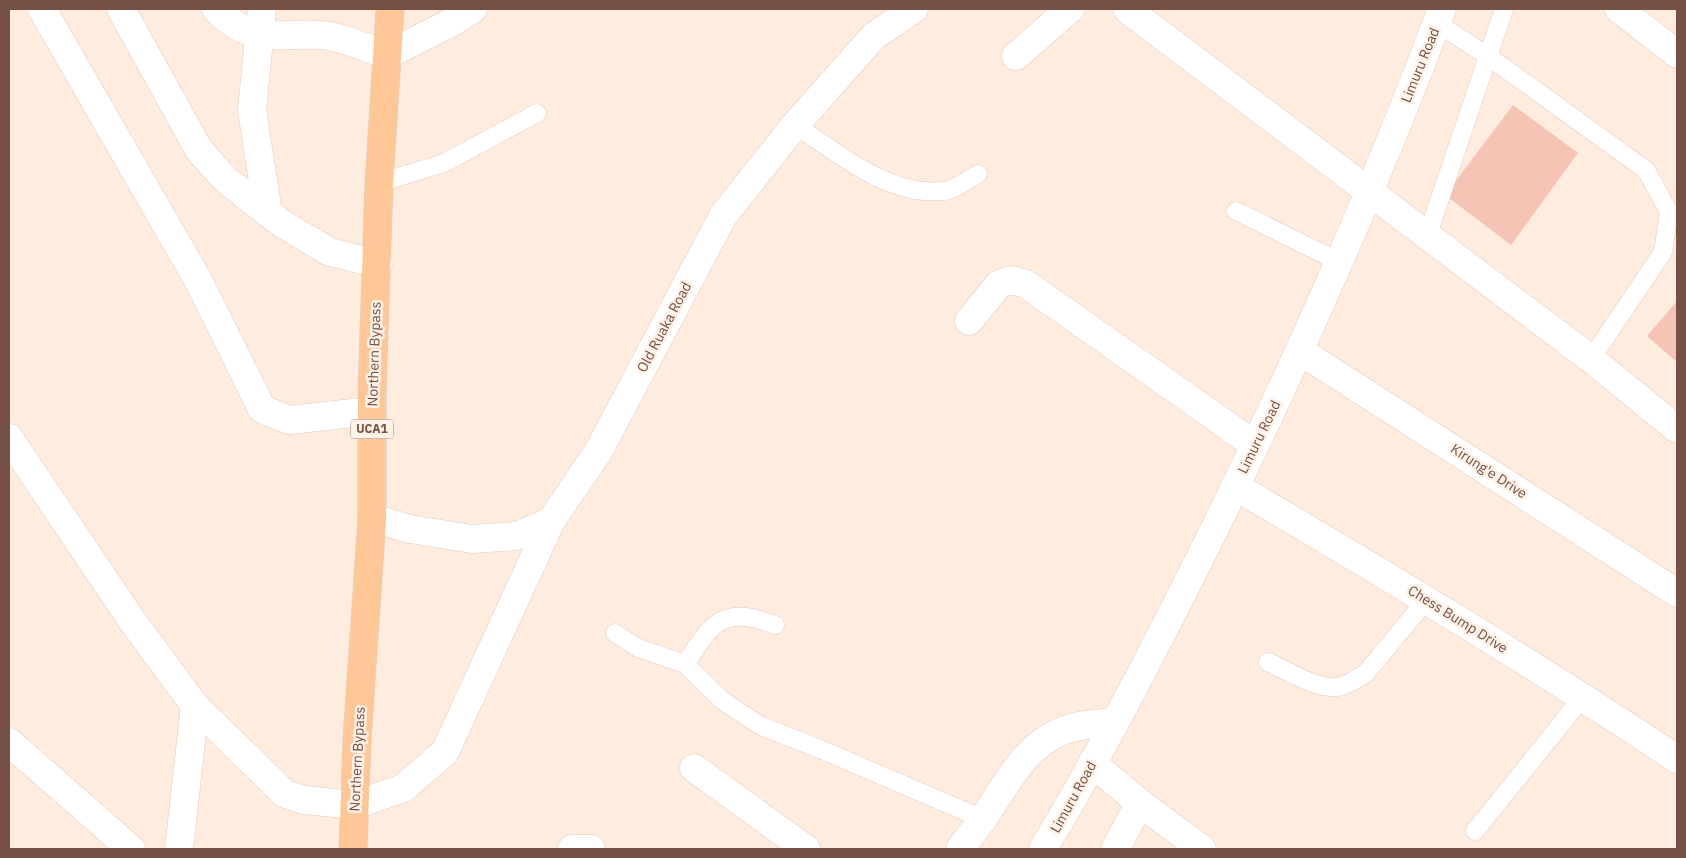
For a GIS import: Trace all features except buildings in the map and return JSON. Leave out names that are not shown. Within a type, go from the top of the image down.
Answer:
[{"type":"main road","name":"Northern Bypass","points":[[353,849],[372,518],[372,411],[379,183],[390,9]]},
{"type":"street","points":[[42,9],[198,280],[262,409],[289,420],[372,411]]},
{"type":"street","points":[[120,9],[199,150],[225,179],[268,213],[330,252],[378,264]]},
{"type":"street","points":[[216,9],[229,22],[260,22],[322,34],[387,54],[454,21],[473,9]]},
{"type":"street","name":"Old Ruaka Road","points":[[355,805],[403,788],[445,752],[551,521],[598,452],[723,216],[795,125],[874,36],[914,9]]},
{"type":"street","points":[[1016,56],[1070,9]]},
{"type":"street","points":[[1127,9],[1371,191],[1427,237],[1591,359],[1677,429]]},
{"type":"street","points":[[1619,9],[1677,54]]},
{"type":"street","name":"Limuru Road","points":[[1043,849],[1115,722],[1165,628],[1300,351],[1338,261],[1371,191],[1440,16]]},
{"type":"street","points":[[260,22],[252,110],[268,213]]},
{"type":"street","points":[[969,321],[999,284],[1011,280],[1026,284],[1255,445]]},
{"type":"street","name":"Kirung'e Drive","points":[[1300,351],[1677,594]]},
{"type":"street","points":[[9,438],[130,619],[195,706],[285,794],[304,800],[355,805]]},
{"type":"street","name":"Chess Bump Drive","points":[[1235,486],[1427,599],[1583,697],[1677,759]]},
{"type":"street","points":[[372,518],[410,529],[472,539],[517,536],[551,521]]},
{"type":"street","points":[[179,849],[195,706]]},
{"type":"street","points":[[960,849],[983,819],[1016,768],[1040,744],[1062,731],[1084,725],[1115,722]]},
{"type":"street","points":[[9,742],[131,849]]},
{"type":"street","points":[[1092,763],[1140,803],[1202,849]]},
{"type":"street","points":[[694,768],[806,849]]},
{"type":"street","points":[[1115,849],[1140,803]]},
{"type":"street","points":[[572,849],[591,849]]},
{"type":"lane","points":[[1427,237],[1504,9]]},
{"type":"lane","points":[[1440,16],[1489,57],[1646,170],[1669,212],[1662,252],[1591,359]]},
{"type":"lane","points":[[379,183],[444,163],[537,114]]},
{"type":"lane","points":[[795,125],[880,179],[911,190],[945,191],[978,174]]},
{"type":"lane","points":[[1236,211],[1338,261]]},
{"type":"lane","points":[[1268,662],[1318,685],[1337,687],[1352,682],[1366,673],[1427,599]]},
{"type":"lane","points":[[685,664],[703,637],[719,621],[735,616],[753,617],[775,625]]},
{"type":"lane","points":[[615,633],[638,648],[685,664],[723,701],[761,726],[983,819]]},
{"type":"lane","points":[[1475,831],[1583,697]]}]
